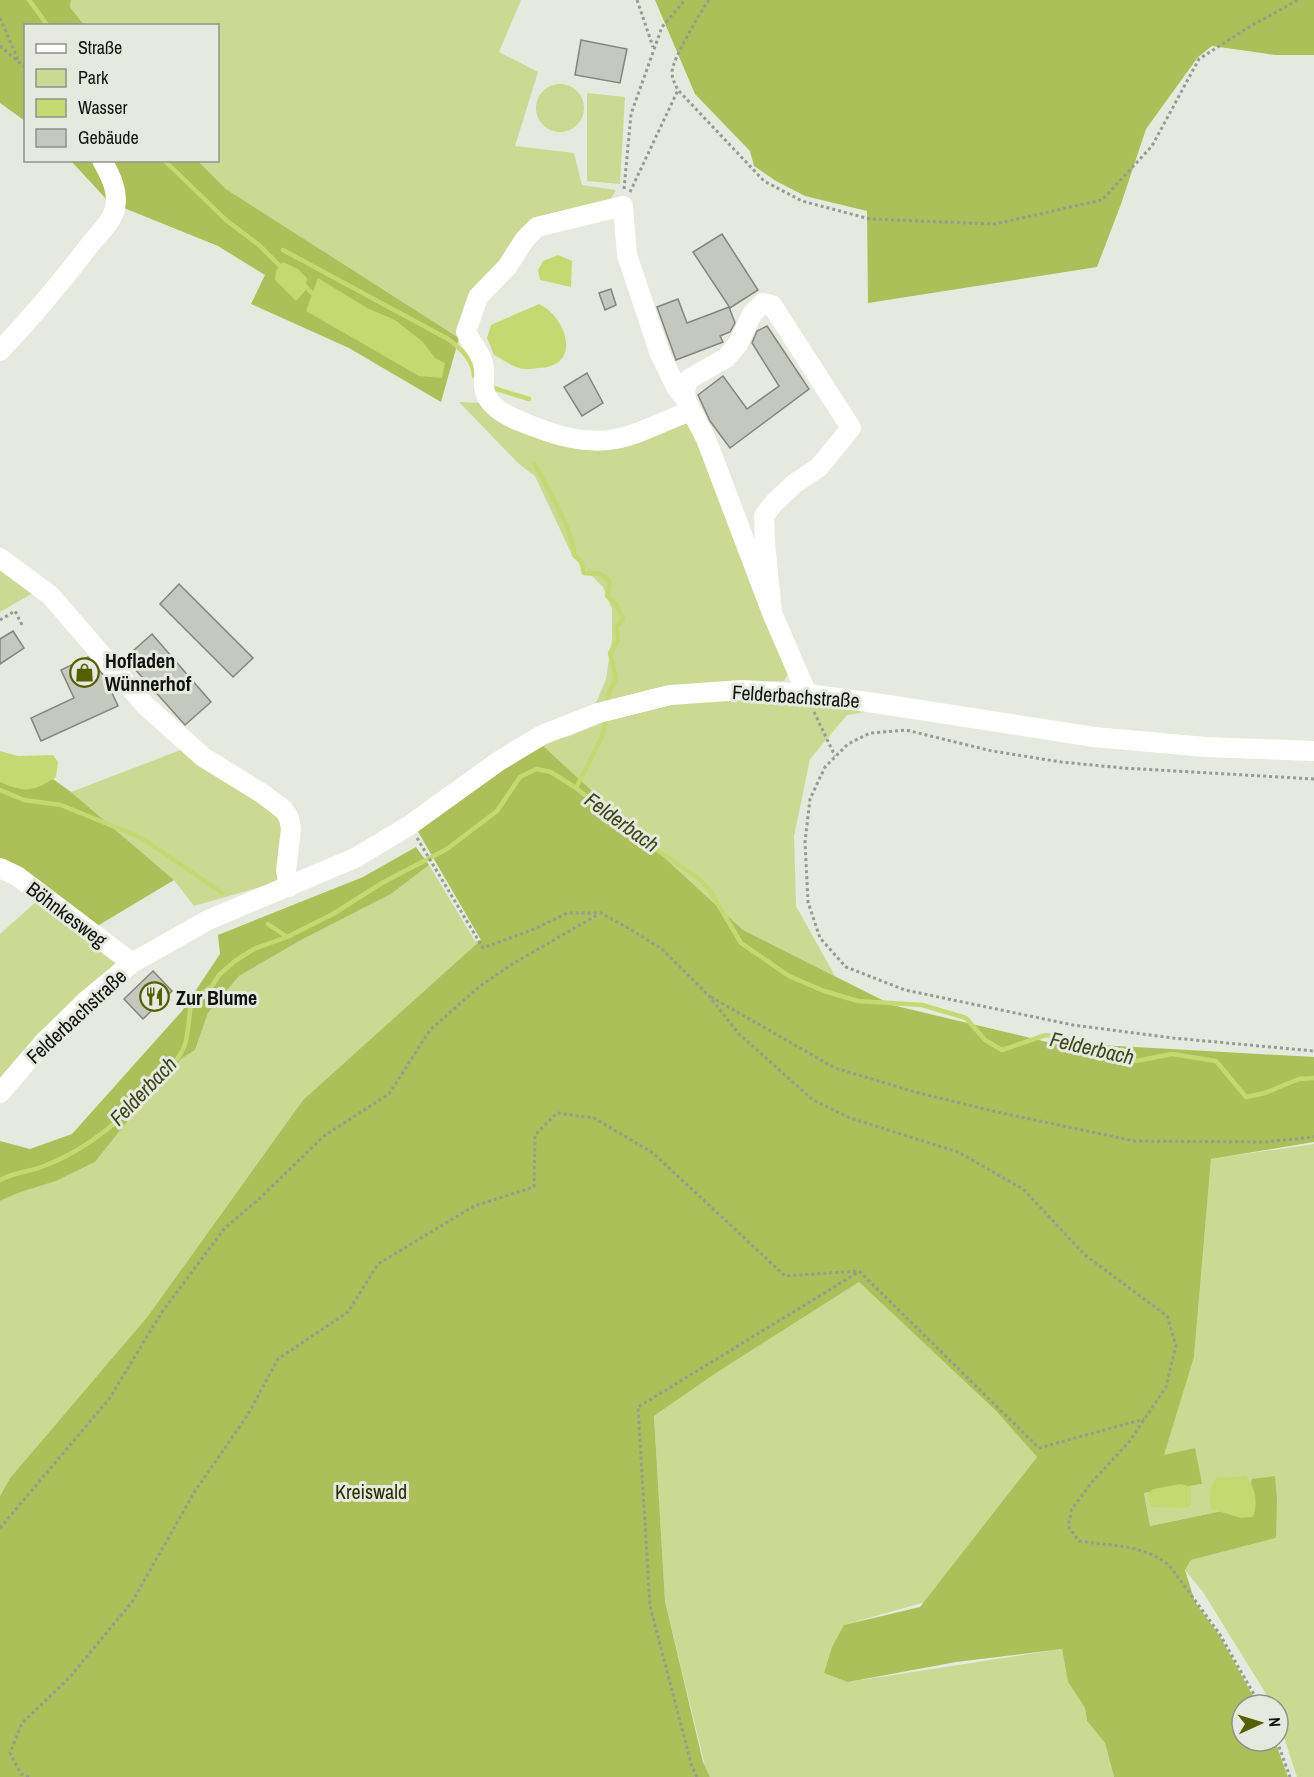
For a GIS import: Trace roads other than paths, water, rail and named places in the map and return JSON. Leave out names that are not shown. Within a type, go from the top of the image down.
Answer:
[{"type":"street","points":[[0,351],[38,311],[69,273],[115,209],[114,184],[103,162]]},
{"type":"street","points":[[689,406],[672,417],[628,436],[589,442],[551,434],[515,419],[495,407],[482,386],[485,372],[482,360],[466,332],[477,297],[507,267],[525,239],[537,227],[622,206],[627,255],[656,343],[676,387],[689,406],[706,439],[772,613],[807,694]]},
{"type":"street","points":[[689,406],[685,389],[689,379],[726,358],[738,344],[752,314],[763,303],[771,305],[851,428],[819,467],[794,484],[764,516],[772,613]]},
{"type":"street","points":[[0,558],[50,595],[145,705],[203,757],[264,794],[284,810],[289,818],[291,829],[286,871],[289,887]]},
{"type":"street","name":"Felderbachstraße","points":[[0,1093],[44,1042],[87,1000],[132,963],[208,920],[354,858],[410,825],[499,761],[542,735],[598,712],[670,695],[742,690],[807,694],[875,703],[1094,737],[1314,752]]},
{"type":"street","name":"Böhnkesweg","points":[[0,868],[17,876],[132,963]]},
{"type":"water","points":[[558,255],[572,261],[571,287],[540,280],[538,270],[543,261]]},
{"type":"water","points":[[283,262],[298,269],[307,278],[305,291],[296,301],[275,280],[276,271]]},
{"type":"water","points":[[318,278],[367,308],[395,320],[423,342],[435,358],[445,363],[442,378],[419,376],[306,311]]},
{"type":"water","points":[[539,304],[549,310],[563,330],[566,340],[565,351],[561,359],[552,365],[521,369],[494,355],[487,338],[491,325]]},
{"type":"water","points":[[0,751],[18,756],[53,755],[58,762],[56,777],[41,786],[29,789],[16,788],[0,782]]},
{"type":"water","points":[[1246,1476],[1255,1496],[1253,1517],[1241,1518],[1211,1509],[1209,1491],[1216,1478]]},
{"type":"water","points":[[1181,1484],[1191,1487],[1191,1505],[1186,1508],[1150,1507],[1147,1495],[1153,1489]]},
{"type":"waterway","points":[[29,0],[47,24]]},
{"type":"waterway","points":[[166,162],[226,220],[259,245],[280,266]]},
{"type":"waterway","points":[[283,250],[448,339],[469,359],[474,376]]},
{"type":"waterway","points":[[305,286],[312,293]]},
{"type":"waterway","points":[[490,387],[529,399]]},
{"type":"waterway","points":[[534,463],[565,524],[574,547],[574,555],[581,561],[584,573],[601,574],[610,582],[607,596],[616,604],[623,619],[616,627],[618,640],[610,653],[616,678],[609,693],[607,706]]},
{"type":"waterway","points":[[576,788],[603,735],[606,717]]},
{"type":"waterway","name":"Felderbach","points":[[0,1180],[61,1159],[92,1141],[133,1107],[173,1064],[183,1049],[191,1002],[212,986],[219,975],[235,961],[254,949],[287,937],[333,914],[382,883],[447,849],[497,811],[520,777],[536,769],[551,772],[576,788],[635,835],[698,878],[709,889],[741,943],[789,976],[824,991],[858,1001],[922,1005],[966,1018],[985,1040],[1002,1050],[1046,1035],[1113,1050],[1136,1061],[1172,1054],[1216,1061],[1246,1097],[1265,1093],[1299,1079],[1314,1078]]},
{"type":"waterway","points":[[0,790],[24,800],[61,805],[142,838],[222,893]]},
{"type":"waterway","points":[[268,924],[287,937]]},
{"type":"place","name":"Hofladen Wünnerhof","points":[[84,672]]},
{"type":"place","name":"Zur Blume","points":[[155,997]]},
{"type":"park label","name":"Kreiswald","points":[[371,1491]]}]
